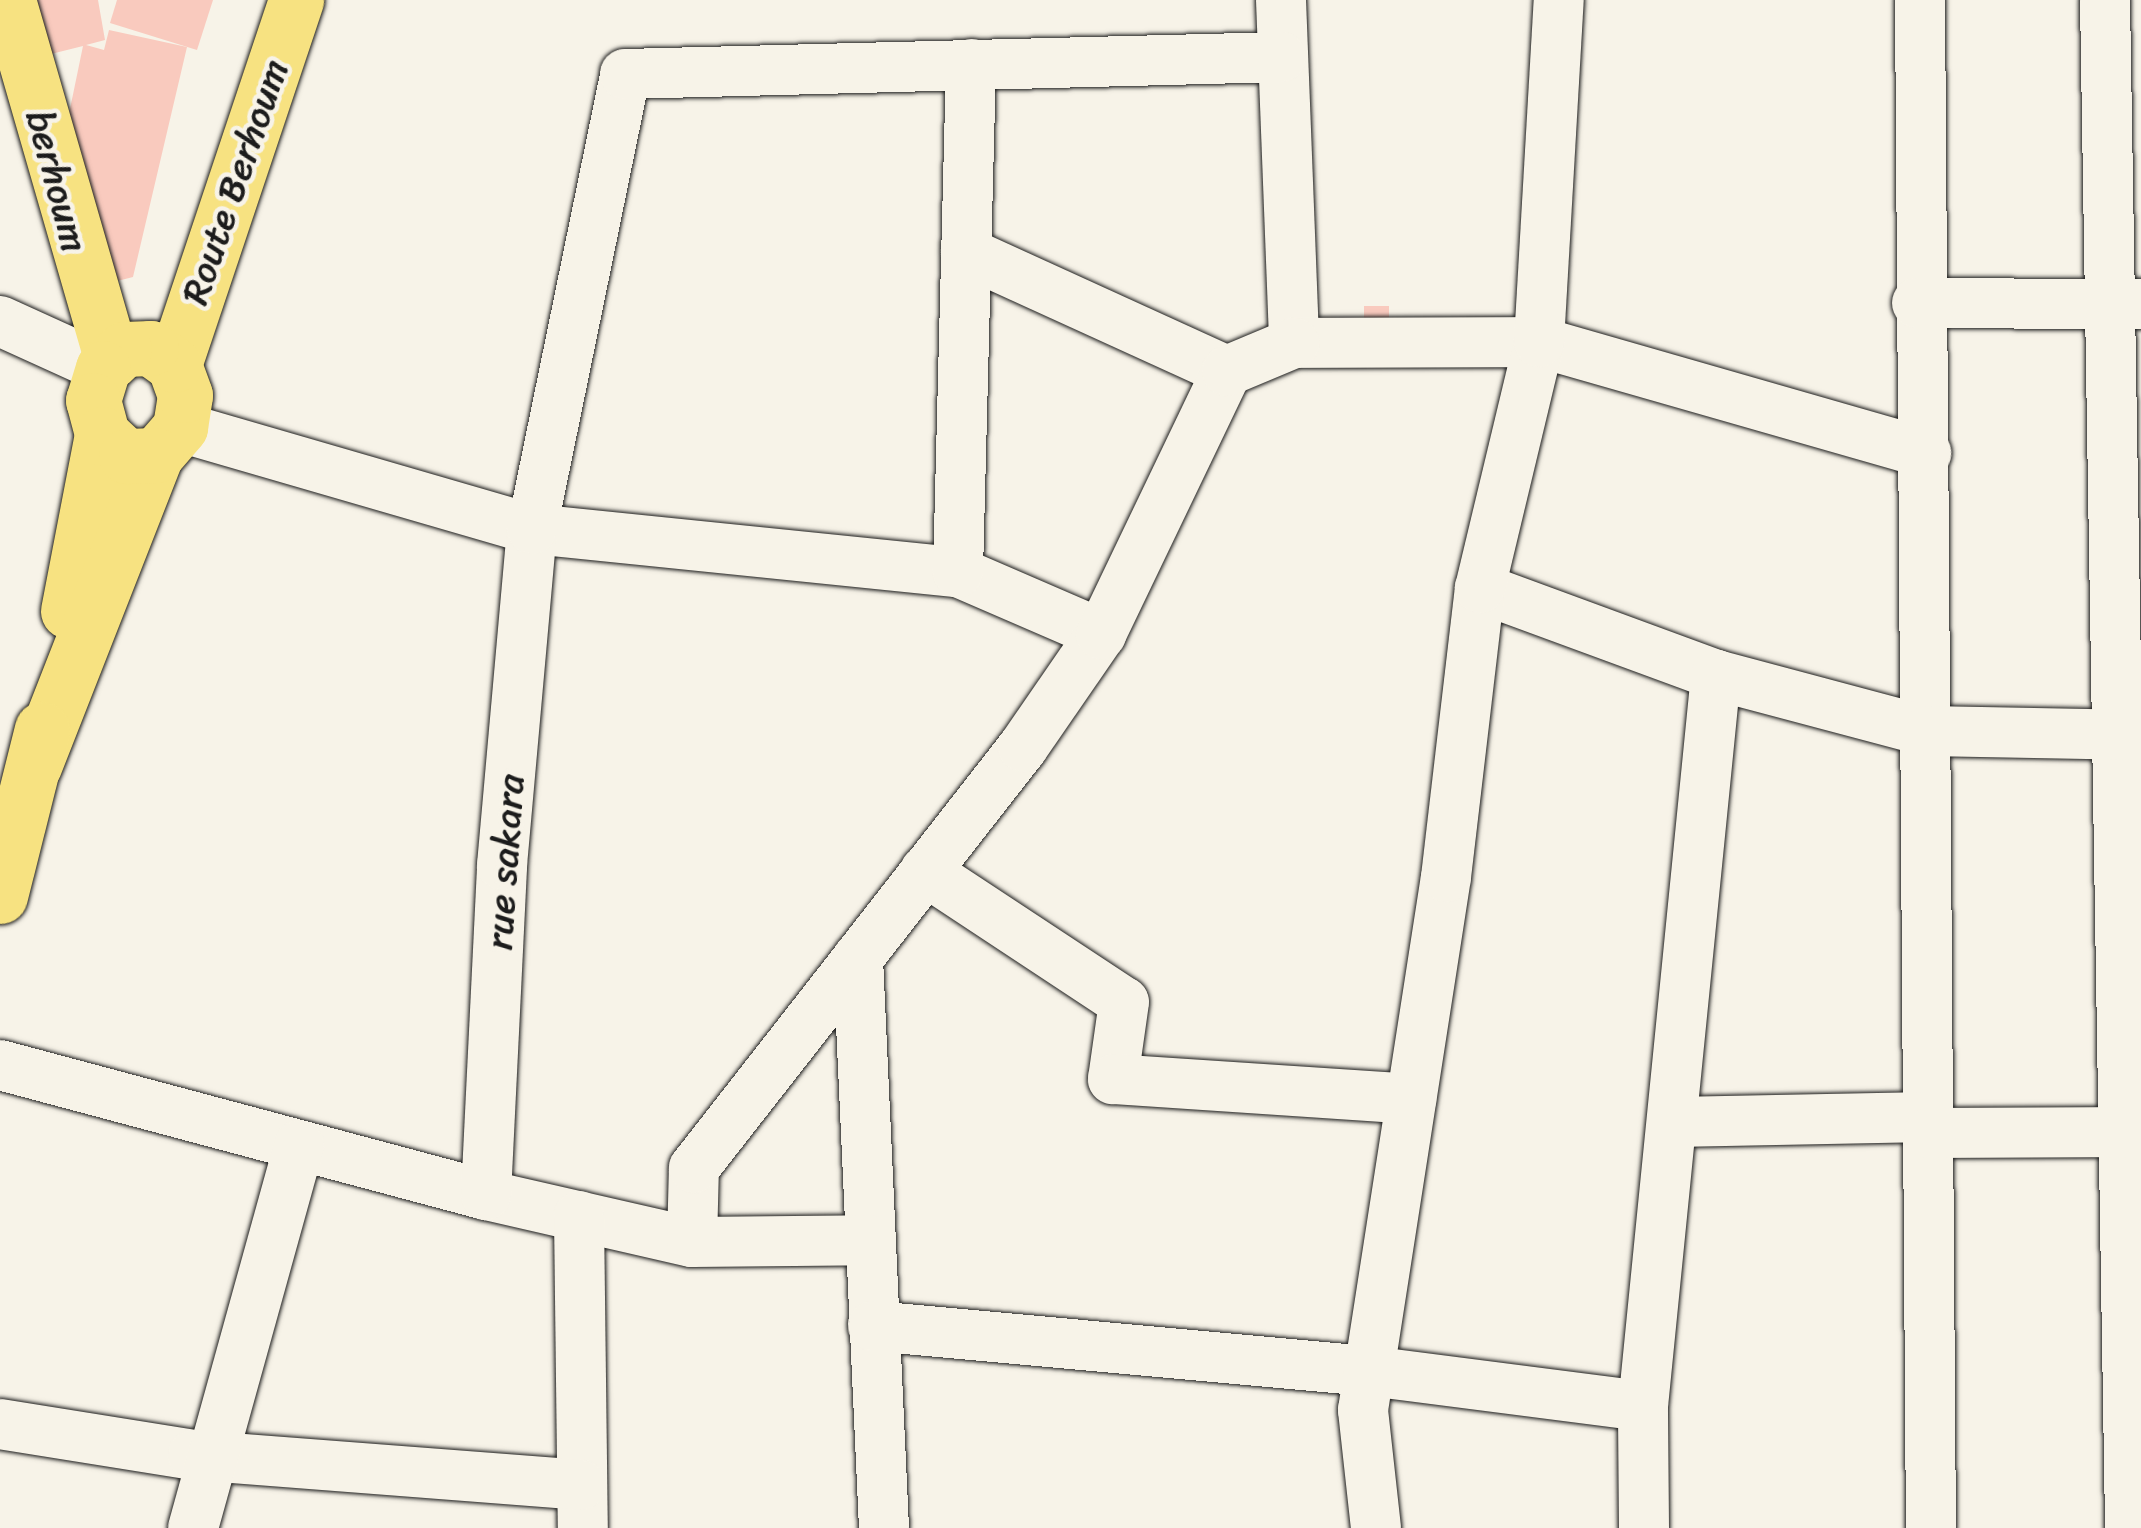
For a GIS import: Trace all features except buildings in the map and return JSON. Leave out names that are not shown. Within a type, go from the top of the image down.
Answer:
[{"type":"main road","name":"berhoum","points":[[8,0],[107,364]]},
{"type":"main road","name":"Route Berhoum","points":[[174,365],[296,0]]},
{"type":"main road","points":[[0,896],[34,766],[102,434],[93,400],[107,364],[124,349],[151,348],[174,365],[184,394],[34,766]]},
{"type":"main road","points":[[102,434],[126,456],[168,441]]},
{"type":"street","points":[[1282,0],[1294,343]]},
{"type":"street","points":[[1376,1528],[1364,1410],[1411,1099],[1480,588],[1538,342],[1559,0]]},
{"type":"street","points":[[1920,0],[1917,303],[1926,453],[1930,1528]]},
{"type":"street","points":[[2106,0],[2126,304],[2132,1132],[2130,1528]]},
{"type":"street","points":[[958,572],[971,64],[1282,57]]},
{"type":"street","name":"rue sakara","points":[[486,1195],[502,865],[532,529],[625,74],[971,64]]},
{"type":"street","points":[[966,252],[1227,370]]},
{"type":"street","points":[[1917,303],[2126,304]]},
{"type":"street","points":[[0,321],[107,364]]},
{"type":"street","points":[[692,1242],[694,1168],[926,871],[1101,634],[1227,370],[1294,343],[1538,342],[1926,453]]},
{"type":"street","points":[[168,441],[532,529],[958,572],[1101,634]]},
{"type":"street","points":[[1480,588],[1716,676],[1927,731],[2129,734]]},
{"type":"street","points":[[1644,1528],[1643,1406],[1716,676]]},
{"type":"street","points":[[926,871],[1124,1002],[1113,1080],[1411,1099]]},
{"type":"street","points":[[858,958],[884,1528]]},
{"type":"street","points":[[0,1065],[486,1195],[692,1242],[870,1240]]},
{"type":"street","points":[[1674,1122],[2132,1132]]},
{"type":"street","points":[[193,1528],[300,1145]]},
{"type":"street","points":[[0,1424],[582,1507],[579,1216]]},
{"type":"street","points":[[874,1326],[1369,1371],[1643,1406]]}]
